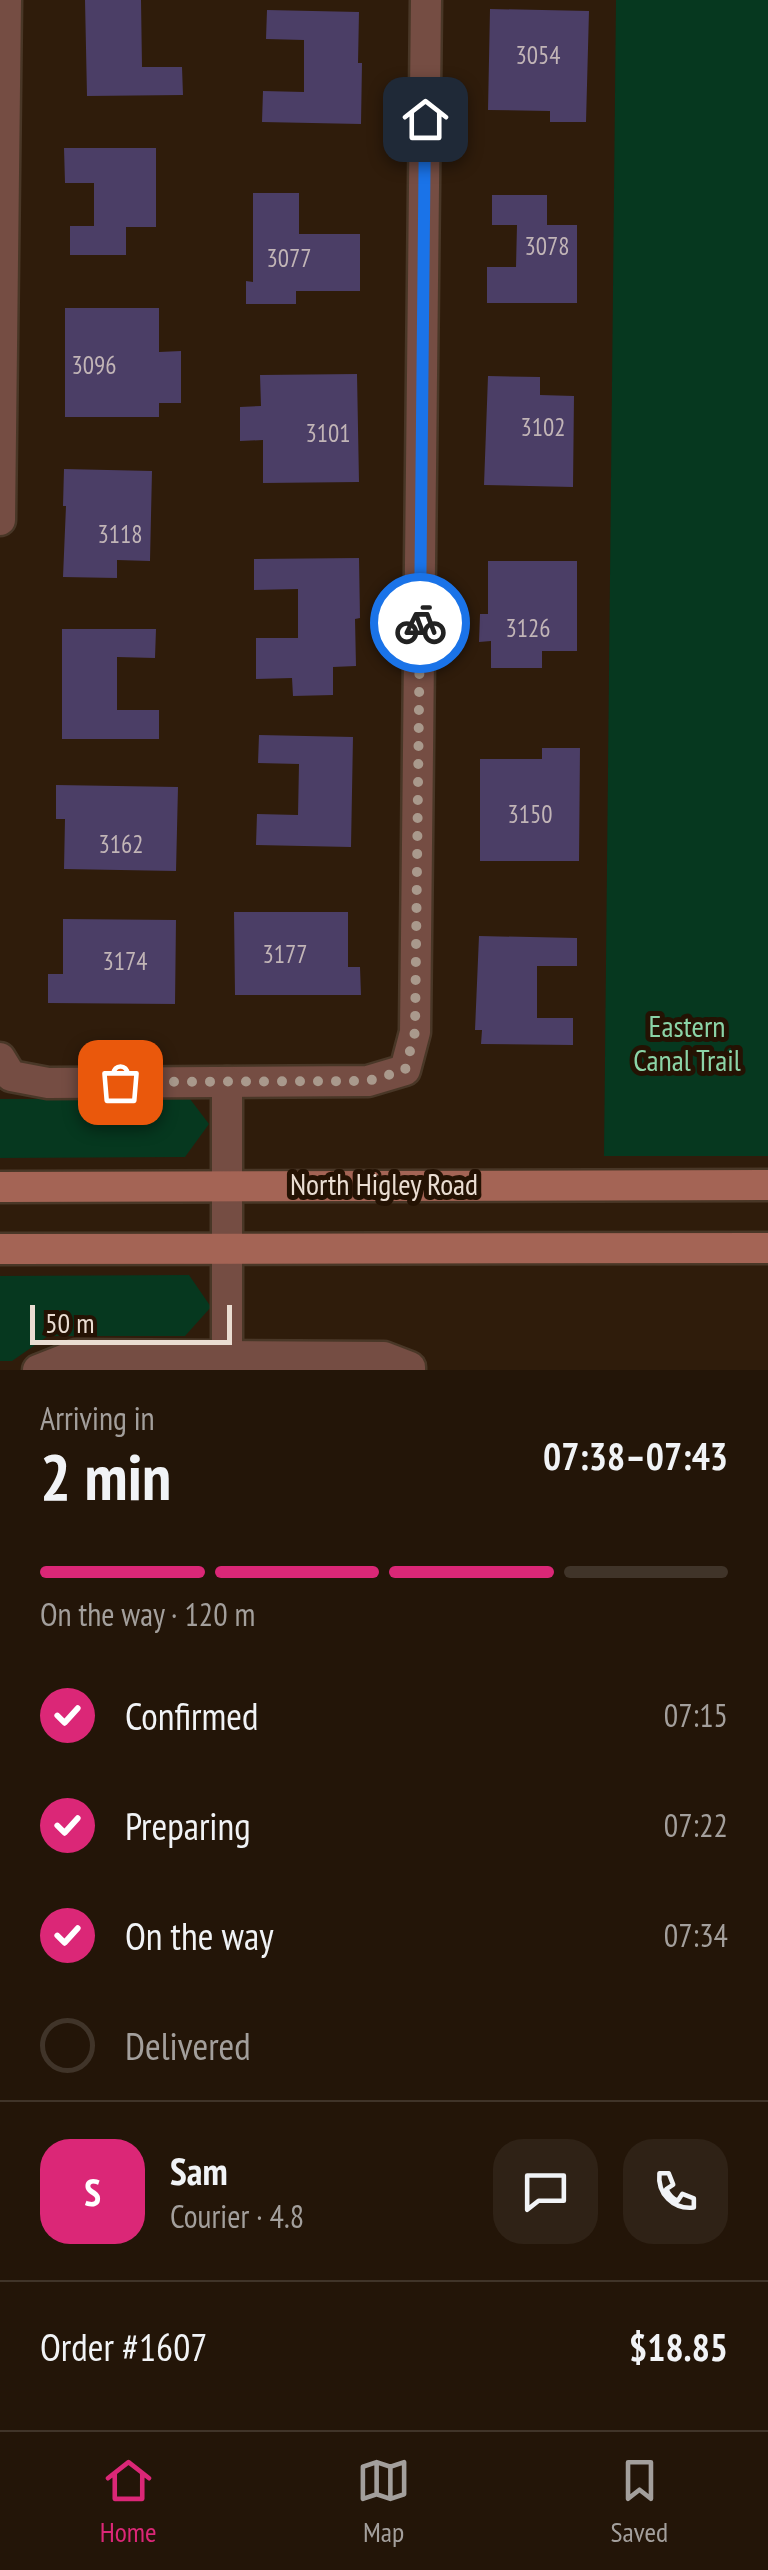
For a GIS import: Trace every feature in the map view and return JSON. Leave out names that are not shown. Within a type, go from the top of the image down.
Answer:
[{"type":"main road","name":"North Higley Road","points":[[0,1187],[768,1185]]},
{"type":"main road","points":[[0,1249],[768,1248]]},
{"type":"street","points":[[0,520],[6,0]]},
{"type":"street","points":[[6,1067],[48,1083],[368,1081],[405,1070],[415,1032],[426,0]]},
{"type":"street","points":[[227,1082],[227,1357]]},
{"type":"street","points":[[39,1369],[76,1355],[384,1358],[410,1369]]},
{"type":"green space","name":"Eastern Canal Trail","points":[[616,0],[768,0],[768,1156],[604,1156]]},
{"type":"green space","points":[[0,1099],[190,1099],[209,1124],[185,1157],[0,1158]]},
{"type":"green space","points":[[189,1275],[211,1307],[185,1336],[48,1336],[12,1361],[0,1361],[0,1276]]},
{"type":"building","points":[[85,0],[141,0],[142,67],[182,67],[183,95],[87,96]]},
{"type":"building","points":[[490,9],[589,11],[586,122],[550,122],[550,111],[488,110]]},
{"type":"building","points":[[267,10],[359,12],[361,124],[262,122],[263,91],[304,92],[304,40],[266,39]]},
{"type":"building","points":[[64,148],[156,148],[156,227],[126,227],[126,255],[70,255],[70,226],[94,226],[94,183],[65,183]]},
{"type":"building","points":[[253,193],[299,193],[299,234],[360,234],[360,291],[296,291],[296,304],[246,304],[246,281],[253,282]]},
{"type":"building","points":[[492,195],[547,195],[547,225],[577,225],[577,303],[487,303],[487,267],[516,267],[517,225],[492,225]]},
{"type":"building","points":[[65,308],[159,308],[159,352],[181,351],[181,403],[159,403],[159,417],[65,417]]},
{"type":"building","points":[[357,374],[359,482],[263,483],[263,440],[240,441],[240,407],[261,406],[260,375]]},
{"type":"building","points":[[488,376],[540,377],[540,395],[574,396],[573,487],[484,485]]},
{"type":"building","points":[[64,469],[152,471],[150,561],[117,560],[117,578],[63,577]]},
{"type":"building","points":[[359,558],[356,666],[333,667],[333,695],[293,696],[292,678],[256,679],[256,638],[298,638],[298,589],[254,590],[254,559]]},
{"type":"building","points":[[488,561],[577,561],[577,651],[542,651],[542,668],[491,668],[491,641],[479,642],[480,614],[488,614]]},
{"type":"building","points":[[62,629],[156,629],[155,658],[117,657],[117,710],[159,710],[159,739],[62,739]]},
{"type":"building","points":[[259,735],[353,737],[351,847],[256,845],[257,814],[298,815],[299,764],[258,763]]},
{"type":"building","points":[[542,748],[580,748],[579,861],[480,861],[480,759],[542,759]]},
{"type":"building","points":[[56,785],[178,787],[176,871],[64,869],[65,819],[56,819]]},
{"type":"building","points":[[234,912],[348,912],[348,967],[360,967],[361,995],[235,995]]},
{"type":"building","points":[[63,919],[176,920],[175,1004],[48,1003],[48,974],[63,974]]},
{"type":"building","points":[[479,936],[577,938],[577,966],[537,966],[537,1018],[573,1018],[573,1045],[481,1044],[482,1030],[475,1030]]},
{"type":"way so far","points":[[120,1082],[368,1081],[405,1070],[415,1032],[420,623]]},
{"type":"route","points":[[420,623],[425,119]]}]
